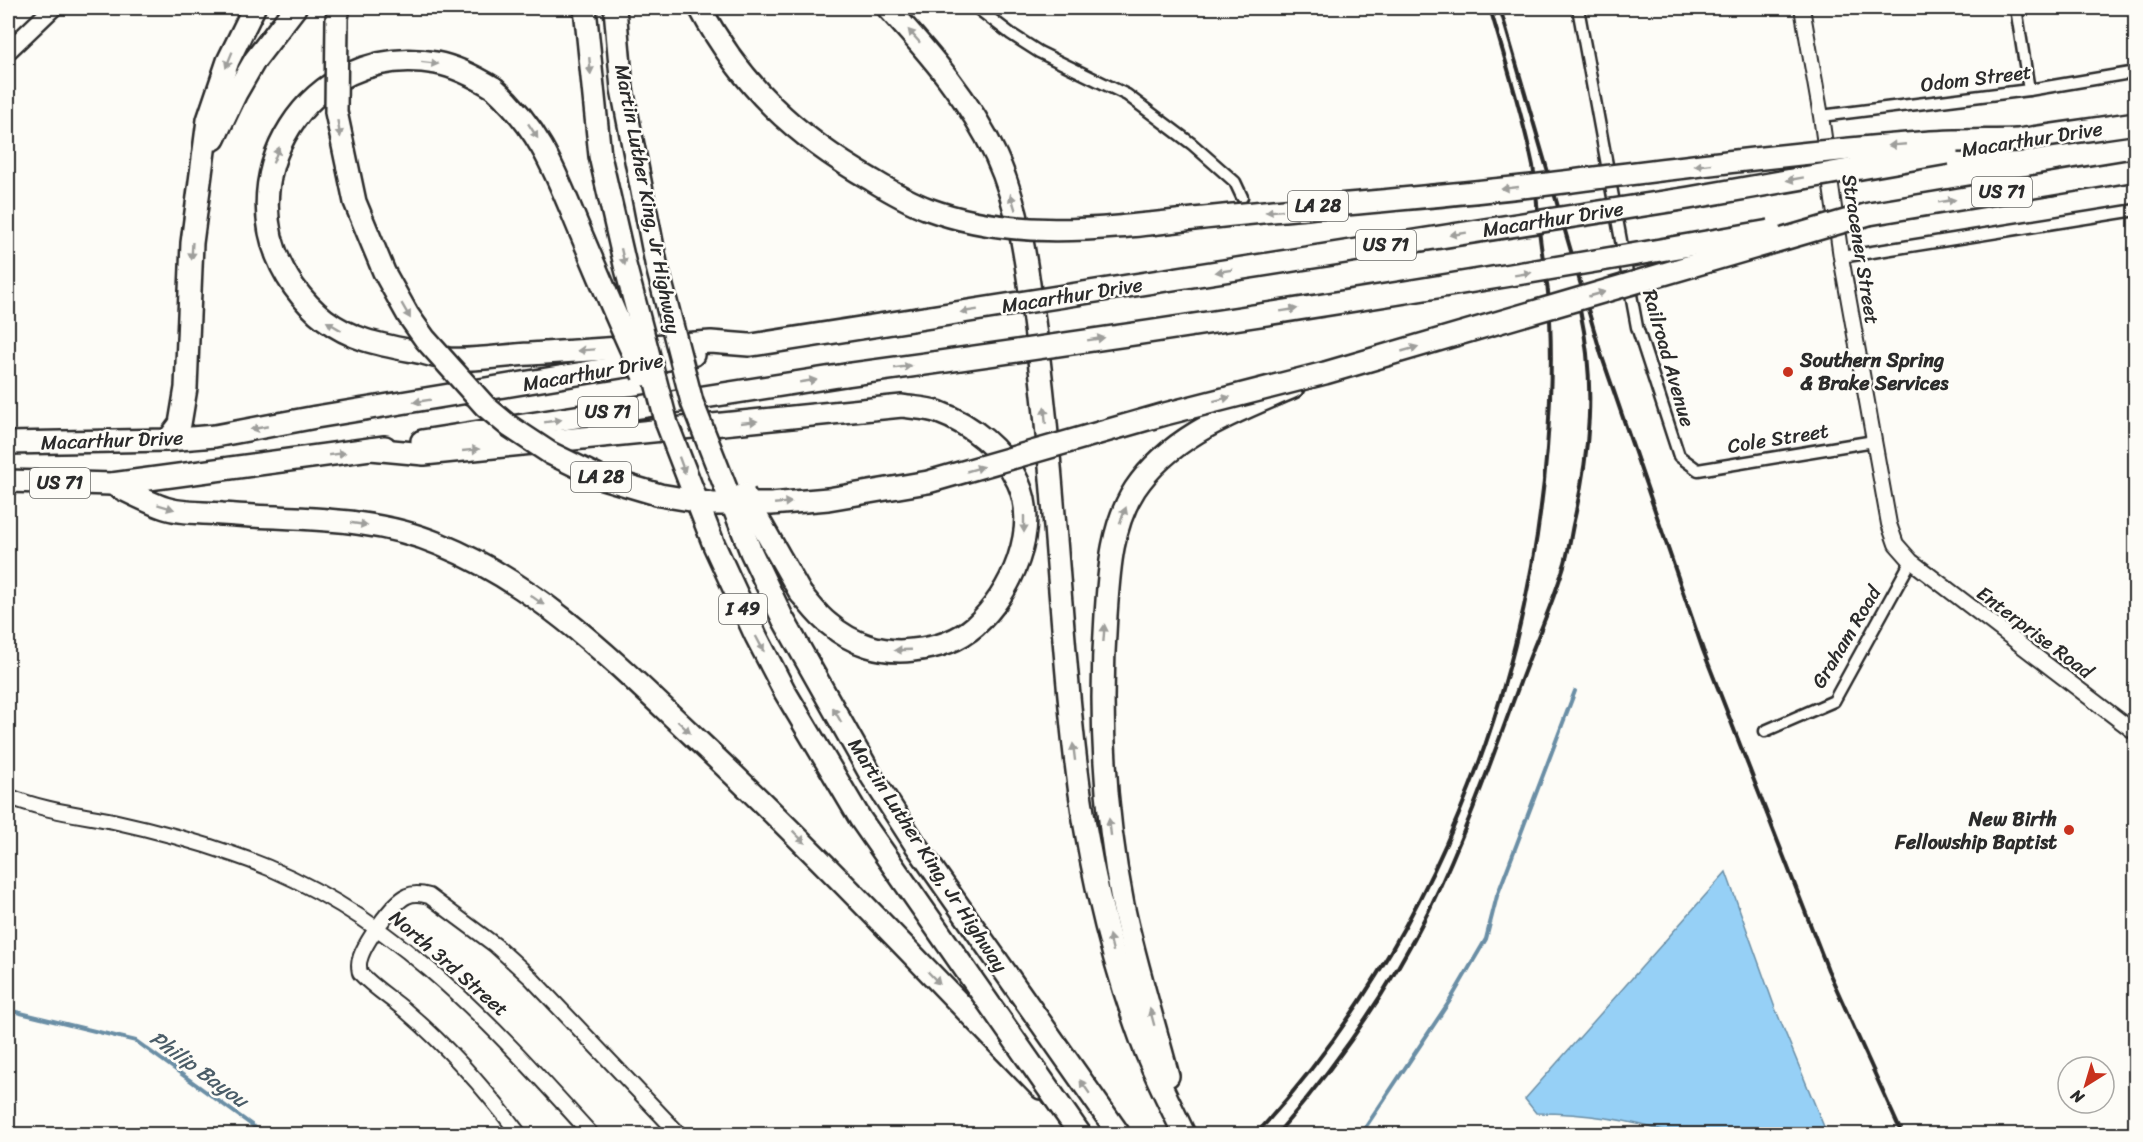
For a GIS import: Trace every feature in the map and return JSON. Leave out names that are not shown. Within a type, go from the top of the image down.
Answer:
[{"type":"highway","points":[[168,440],[180,423],[186,388],[192,243],[208,120],[228,61],[255,8]]},
{"type":"highway","points":[[203,160],[250,68],[280,25],[296,8]]},
{"type":"highway","name":"LA 28","points":[[339,8],[336,112],[355,202],[384,272],[424,339],[485,406],[509,426],[550,453],[599,477],[660,495],[714,504],[771,504],[828,499],[876,493],[928,482],[1165,414],[1325,373],[1869,214]]},
{"type":"highway","name":"Martin Luther King, Jr Highway","points":[[585,8],[600,156],[643,338],[668,424],[699,508],[756,636],[812,738],[861,820],[1075,1126]]},
{"type":"highway","name":"Martin Luther King, Jr Highway","points":[[615,8],[622,89],[656,263],[692,402],[751,552],[778,609],[873,777],[915,844],[1119,1134]]},
{"type":"highway","name":"LA 28","points":[[700,8],[729,56],[755,89],[784,119],[816,145],[889,190],[927,209],[1011,229],[1119,228],[1514,188],[1668,168],[1923,142],[2019,140]]},
{"type":"highway","points":[[888,8],[923,46],[977,120],[997,157],[1020,227],[1042,382],[1074,747],[1095,878],[1114,958],[1143,1044],[1184,1134]]},
{"type":"highway","points":[[668,424],[628,343],[551,162],[527,122],[494,88],[457,69],[436,63],[391,62],[365,68],[325,89],[292,123],[274,159],[268,180],[266,200],[271,240],[279,262],[289,279],[314,311],[344,331],[364,340],[449,359],[711,342],[751,345]]},
{"type":"highway","name":"Macarthur Drive","points":[[8,443],[168,440],[215,436],[316,417],[751,345],[1689,198],[2019,140],[2136,123]]},
{"type":"highway","name":"Macarthur Drive","points":[[8,481],[112,484],[371,449],[1576,265],[2136,170]]},
{"type":"highway","points":[[1184,1134],[1132,945],[1111,832],[1102,751],[1102,698],[1104,631],[1112,548],[1126,506],[1136,489],[1148,472],[1183,440],[1216,422],[1325,373]]},
{"type":"highway","points":[[371,449],[424,454],[902,406],[936,411],[958,421],[985,439],[1003,457],[1019,483],[1024,507],[1024,533],[1016,567],[996,604],[974,627],[954,639],[931,648],[902,652],[876,649],[849,638],[828,624],[801,594],[692,402]]},
{"type":"highway","points":[[112,484],[167,509],[362,524],[400,532],[438,543],[484,566],[529,594],[598,646],[758,796],[1075,1126]]},
{"type":"main road","points":[[8,51],[53,8]]},
{"type":"street","points":[[977,8],[1011,34],[1039,51],[1127,95],[1192,144],[1235,182],[1242,197]]},
{"type":"street","name":"Railroad Avenue","points":[[1578,8],[1637,327],[1679,456],[1690,465]]},
{"type":"street","name":"Stracener Street","points":[[1802,8],[1821,116],[1841,257],[1889,524],[1896,544],[1911,561]]},
{"type":"street","points":[[2016,8],[2029,90]]},
{"type":"street","name":"Odom Street","points":[[1821,116],[2029,90],[2136,72]]},
{"type":"street","points":[[1841,257],[2136,210]]},
{"type":"street","name":"Cole Street","points":[[1690,465],[1698,470],[1874,441]]},
{"type":"street","name":"Graham Road","points":[[1765,731],[1834,701],[1911,561]]},
{"type":"street","name":"Enterprise Road","points":[[1911,561],[2136,733]]},
{"type":"street","name":"North 3rd Street","points":[[8,796],[66,813],[158,831],[237,855],[273,869],[348,908],[415,956],[483,1017],[591,1134]]},
{"type":"street","points":[[519,1134],[446,1047],[360,973],[358,963],[363,951],[391,910],[408,895],[429,896],[495,945],[530,977],[679,1134]]},
{"type":"water","points":[[1726,872],[1775,1008],[1827,1134],[1672,1134],[1639,1124],[1604,1118],[1536,1113],[1525,1099]]},
{"type":"waterway","points":[[1361,1134],[1449,1002],[1486,939],[1497,896],[1575,691]]},
{"type":"waterway","name":"Philip Bayou","points":[[8,1010],[136,1041],[264,1134]]},
{"type":"railway","points":[[1256,1134],[1317,1062],[1371,984],[1418,902],[1458,816],[1491,727],[1517,635],[1536,543],[1547,449],[1551,331],[1533,166],[1519,106],[1490,8]]},
{"type":"railway","points":[[1500,8],[1601,354],[1703,650],[1828,970],[1902,1134]]},
{"type":"railway","points":[[1277,1134],[1320,1082],[1360,1027],[1397,970],[1429,910],[1465,828],[1553,599],[1568,553],[1587,444],[1588,365],[1580,310]]},
{"type":"place","name":"Southern Spring & Brake Services","points":[[1788,372]]},
{"type":"place","name":"New Birth Fellowship Baptist","points":[[2069,830]]}]
